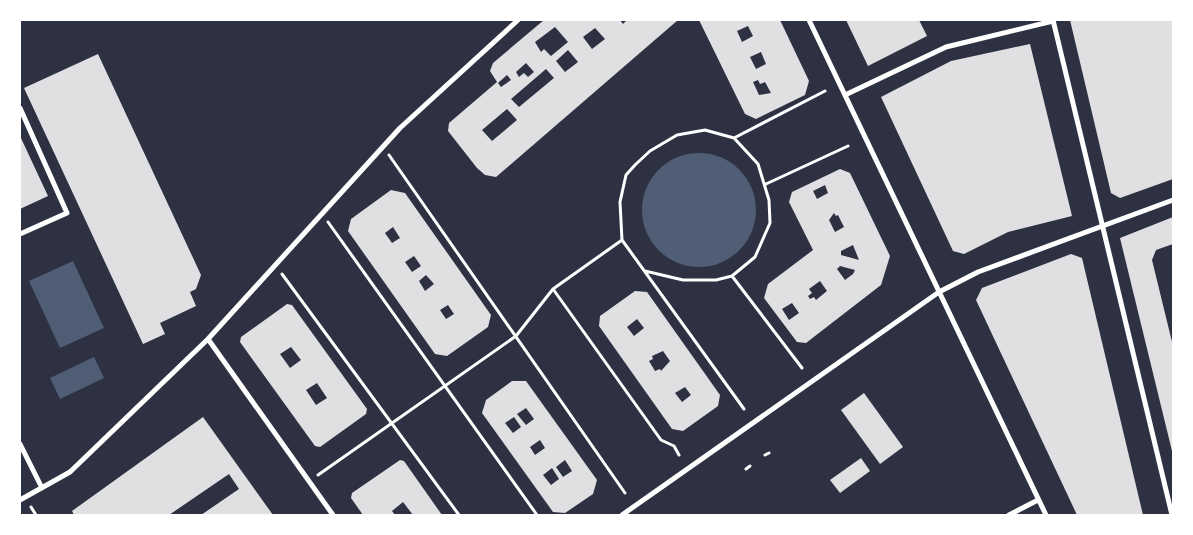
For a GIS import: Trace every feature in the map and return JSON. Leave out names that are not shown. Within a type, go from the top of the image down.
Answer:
[{"type":"street","points":[[20,500],[70,472],[208,339],[400,128],[518,20]]},
{"type":"street","points":[[809,20],[1046,515]]},
{"type":"street","points":[[845,95],[946,47],[1053,21],[1172,515]]},
{"type":"street","points":[[20,108],[68,213],[20,234]]},
{"type":"street","points":[[622,515],[939,292],[978,272],[1173,200]]},
{"type":"street","points":[[208,339],[333,515]]},
{"type":"street","points":[[20,444],[42,488]]},
{"type":"street","points":[[1008,515],[1038,500]]},
{"type":"path","points":[[734,138],[825,91]]},
{"type":"path","points":[[645,271],[683,280],[716,280],[732,276],[755,257],[770,224],[766,184],[758,164],[734,138],[706,130],[677,135],[650,151],[626,175],[620,202],[622,240],[744,409]]},
{"type":"path","points":[[383,146],[625,493]]},
{"type":"path","points":[[766,184],[848,146]]},
{"type":"path","points":[[322,214],[537,515]]},
{"type":"path","points":[[309,481],[446,387],[516,336],[553,289],[622,240]]},
{"type":"path","points":[[275,265],[459,515]]},
{"type":"path","points":[[732,276],[802,368]]},
{"type":"path","points":[[553,289],[661,440],[674,446],[679,455]]},
{"type":"path","points":[[765,456],[769,453]]},
{"type":"path","points":[[746,469],[750,466]]},
{"type":"water","points":[[699,153],[721,157],[739,170],[752,188],[756,210],[752,232],[739,250],[721,263],[699,267],[677,263],[659,250],[646,232],[642,210],[646,188],[659,170],[677,157]]},
{"type":"water","points":[[73,261],[104,328],[60,348],[29,281]]},
{"type":"water","points":[[94,357],[104,378],[60,399],[50,378]]},
{"type":"building","points":[[544,20],[620,20],[623,24],[627,20],[678,20],[496,177],[485,175],[477,168],[448,131],[449,123],[497,82],[490,71],[493,63]],"holes":[[[555,27],[568,42],[551,56],[544,49],[541,52],[535,42]],[[595,28],[605,39],[592,49],[583,37]],[[568,50],[578,62],[565,72],[556,61]],[[526,63],[534,72],[528,77],[524,73],[519,77],[516,72]],[[546,69],[554,78],[519,107],[511,99]],[[507,75],[511,80],[501,87],[498,83]],[[507,109],[517,120],[492,141],[482,130]]]},
{"type":"building","points":[[699,20],[780,20],[809,81],[805,95],[756,119],[745,114]],"holes":[[[748,26],[753,36],[742,42],[737,31]],[[761,52],[766,64],[756,69],[750,57]],[[758,80],[760,84],[765,82],[771,93],[759,95],[753,82]]]},
{"type":"building","points":[[846,20],[919,20],[927,36],[868,66]]},
{"type":"building","points":[[1070,20],[1173,20],[1173,179],[1120,198],[1111,193]]},
{"type":"building","points":[[1030,44],[1072,216],[1008,232],[964,254],[953,251],[881,97],[951,61]]},
{"type":"building","points":[[98,54],[201,275],[196,289],[190,292],[196,306],[160,323],[165,334],[143,344],[24,88]]},
{"type":"building","points":[[20,136],[48,196],[20,209]]},
{"type":"building","points":[[840,169],[850,173],[890,256],[881,285],[806,343],[797,342],[764,298],[768,284],[813,250],[789,202],[792,192]],"holes":[[[825,185],[828,193],[817,199],[813,191]],[[834,213],[836,216],[838,215],[844,227],[835,232],[829,220]],[[853,245],[859,260],[841,255],[841,251]],[[840,266],[855,270],[845,280],[837,269]],[[820,281],[827,291],[816,300],[814,297],[810,299],[808,296],[812,293],[809,289]],[[792,303],[799,313],[789,320],[782,309]]]},
{"type":"building","points":[[391,190],[405,193],[491,315],[488,327],[447,356],[435,354],[348,231],[351,219]],"holes":[[[393,227],[400,238],[392,243],[385,233]],[[414,256],[421,266],[412,272],[405,262]],[[426,275],[434,284],[425,291],[419,281]],[[448,305],[454,314],[446,319],[440,310]]]},
{"type":"building","points":[[1173,217],[1173,244],[1156,250],[1152,260],[1173,346],[1172,451],[1120,238]]},
{"type":"building","points":[[1071,254],[1082,258],[1143,515],[1077,515],[976,300],[982,288]]},
{"type":"building","points":[[635,291],[647,292],[720,395],[718,406],[683,431],[672,429],[599,326],[600,316]],"holes":[[[637,319],[644,328],[634,336],[627,327]],[[663,351],[670,361],[661,371],[660,369],[655,371],[649,361],[653,359],[652,356]],[[685,387],[691,395],[682,402],[675,393]]]},
{"type":"building","points":[[287,304],[292,305],[367,409],[366,414],[320,447],[315,446],[240,342],[241,337]],"holes":[[[291,347],[301,360],[290,368],[280,354]],[[317,383],[327,398],[316,405],[306,390]]]},
{"type":"building","points":[[512,381],[526,381],[597,480],[593,494],[565,513],[553,512],[482,413],[486,400]],"holes":[[[526,408],[534,419],[526,425],[517,414]],[[514,417],[521,427],[513,433],[505,423]],[[540,440],[545,448],[535,455],[530,447]],[[565,460],[572,471],[563,477],[556,467]],[[552,468],[559,479],[551,485],[543,475]]]},
{"type":"building","points":[[864,393],[903,447],[880,464],[841,410]]},
{"type":"building","points":[[203,417],[273,515],[201,515],[239,489],[229,474],[169,515],[74,515],[72,511]]},
{"type":"building","points":[[861,458],[870,471],[840,493],[830,480]]},
{"type":"building","points":[[400,460],[404,461],[442,515],[413,515],[403,502],[392,511],[395,515],[363,515],[351,498],[352,493]]}]
